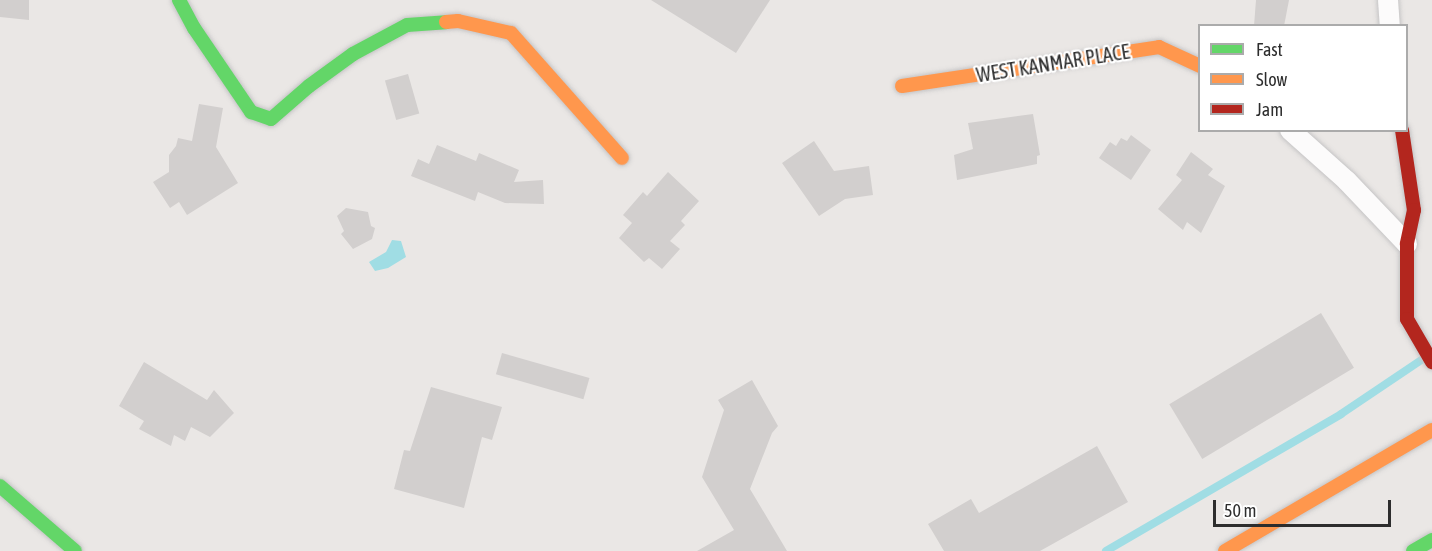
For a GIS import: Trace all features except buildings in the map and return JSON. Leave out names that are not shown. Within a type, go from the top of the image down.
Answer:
[{"type":"main road","points":[[178,0],[207,48],[251,112],[271,119],[309,86],[353,54],[407,25],[458,21],[511,33],[622,158]]},
{"type":"main road","name":"WEST KANMAR PLACE","points":[[902,86],[1159,47],[1198,65]]},
{"type":"main road","points":[[1402,132],[1414,210],[1407,244],[1407,319],[1432,362]]},
{"type":"main road","points":[[1225,551],[1432,430]]},
{"type":"main road","points":[[0,486],[75,551]]},
{"type":"main road","points":[[1413,551],[1432,540]]},
{"type":"street","points":[[1388,0],[1390,24]]},
{"type":"street","points":[[1292,132],[1347,182],[1407,244]]},
{"type":"water","points":[[392,240],[401,241],[406,257],[388,268],[375,271],[369,262],[386,252]]},
{"type":"waterway","points":[[1106,551],[1341,414],[1423,359]]},
{"type":"traffic: fast","points":[[179,0],[194,28],[251,112],[271,119],[309,86],[353,54],[407,25],[446,22]]},
{"type":"traffic: fast","points":[[0,486],[75,551]]},
{"type":"traffic: fast","points":[[1413,551],[1432,540]]},
{"type":"traffic: slow","points":[[446,22],[458,21],[511,33],[622,158]]},
{"type":"traffic: slow","points":[[902,86],[1159,47],[1198,65]]},
{"type":"traffic: slow","points":[[1225,551],[1432,430]]},
{"type":"traffic: jam","points":[[1402,132],[1414,210],[1407,244],[1407,319],[1432,362]]}]
